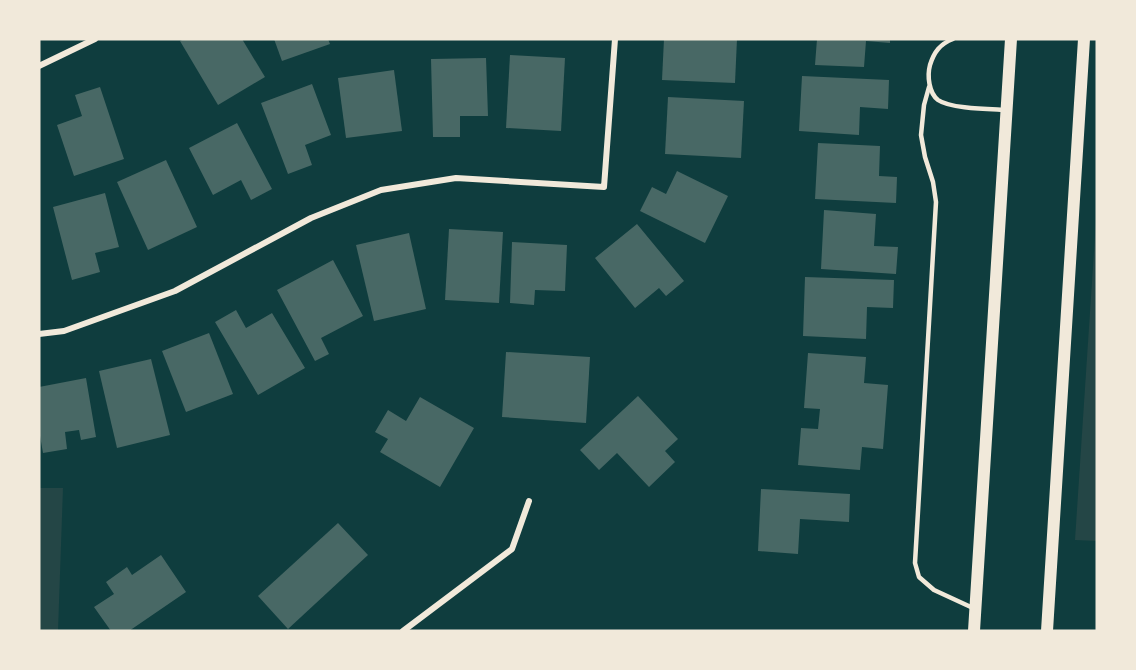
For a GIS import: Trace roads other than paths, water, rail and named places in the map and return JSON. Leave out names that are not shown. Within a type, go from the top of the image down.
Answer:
[{"type":"main road","points":[[974,631],[1011,39]]},
{"type":"main road","points":[[1047,631],[1084,39]]},
{"type":"street","points":[[39,66],[95,39]]},
{"type":"street","points":[[39,334],[64,331],[175,291],[311,218],[381,190],[456,178],[604,187],[615,39]]},
{"type":"street","points":[[403,631],[512,549],[530,501]]},
{"type":"lane","points":[[953,39],[935,50],[929,68],[929,87],[924,105],[921,135],[936,202],[915,563],[920,577],[934,590],[975,609]]},
{"type":"lane","points":[[929,87],[938,99],[952,105],[1007,110]]}]
